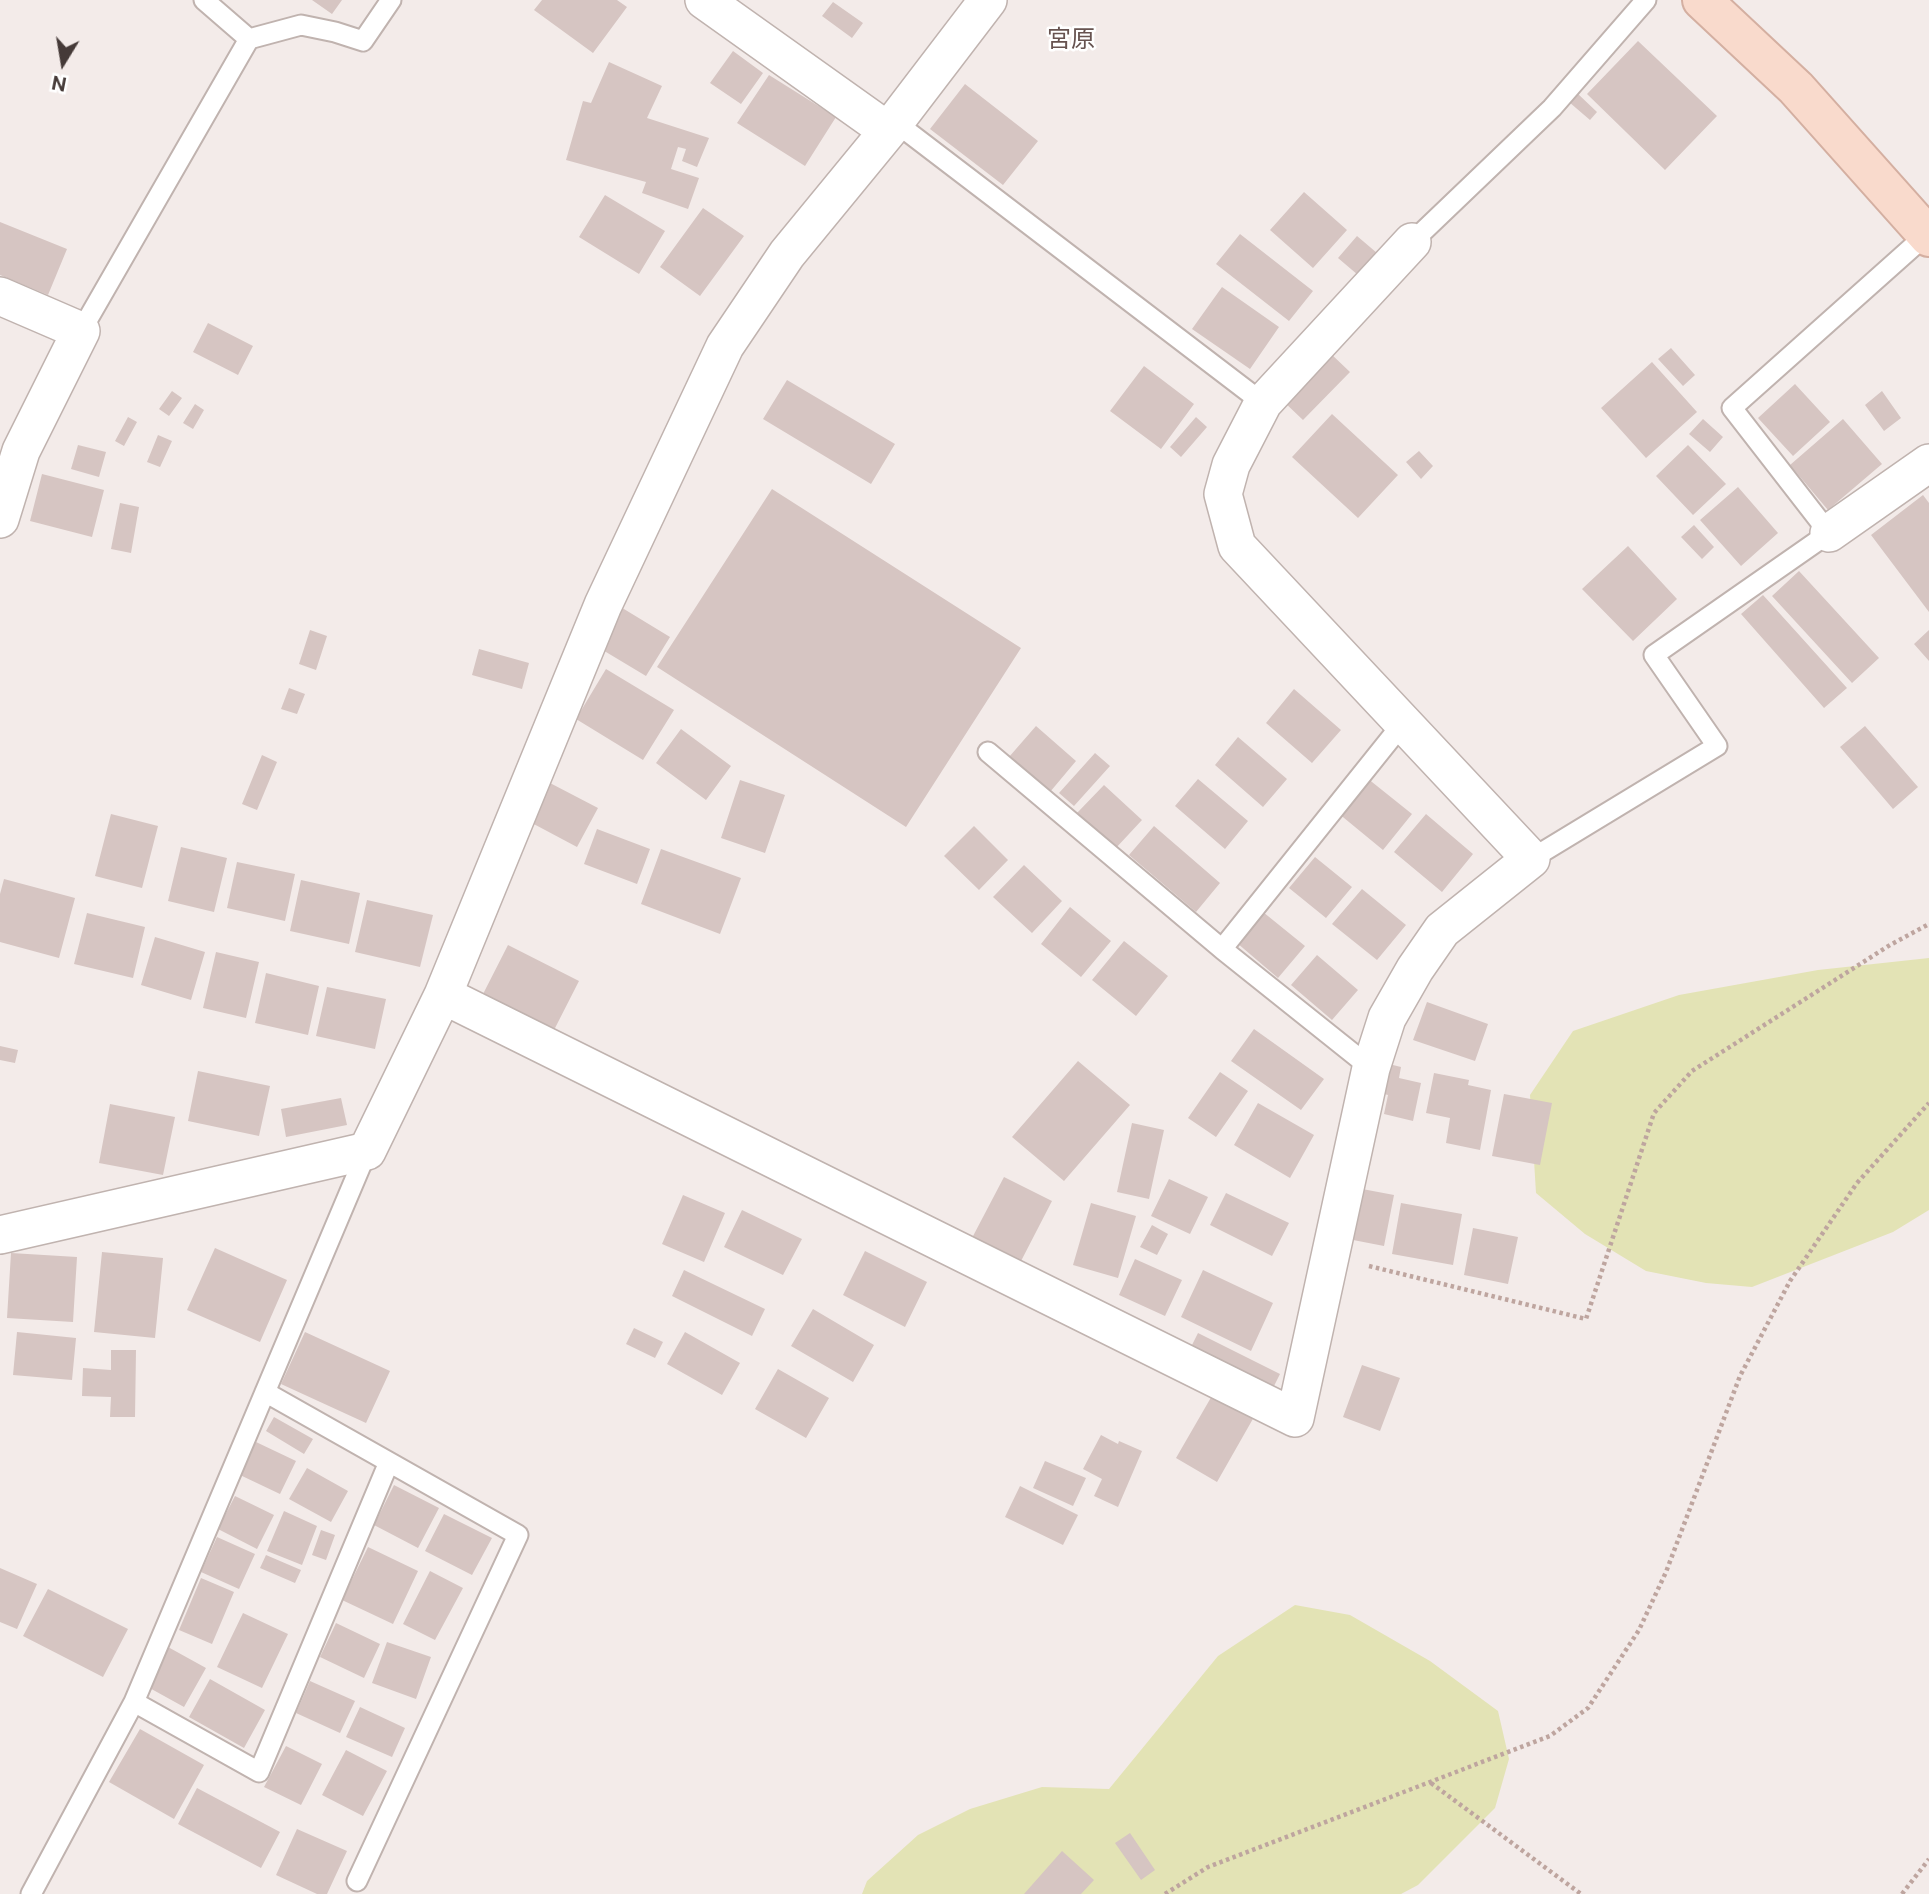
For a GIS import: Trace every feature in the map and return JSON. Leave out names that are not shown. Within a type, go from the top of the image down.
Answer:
[{"type":"street","points":[[704,0],[892,127]]},
{"type":"street","points":[[0,1235],[367,1151],[443,995],[603,605],[725,346],[787,254],[892,127],[988,0]]},
{"type":"street","points":[[1702,0],[1796,88],[1928,235]]},
{"type":"street","points":[[443,995],[1295,1418],[1371,1068],[1387,1018],[1415,969],[1442,930],[1531,859],[1237,546],[1223,494],[1230,465],[1263,403],[1412,242]]},
{"type":"street","points":[[0,296],[81,331],[21,451],[0,519]]},
{"type":"street","points":[[1829,533],[1929,463]]},
{"type":"lane","points":[[204,0],[249,39]]},
{"type":"lane","points":[[81,331],[249,39],[300,25],[363,41],[391,0]]},
{"type":"lane","points":[[1412,242],[1552,108],[1646,0]]},
{"type":"lane","points":[[892,127],[1263,403]]},
{"type":"lane","points":[[1531,859],[1717,746],[1654,655],[1829,533],[1731,408],[1928,235]]},
{"type":"lane","points":[[1222,949],[1403,723]]},
{"type":"lane","points":[[988,752],[1222,949],[1371,1068]]},
{"type":"lane","points":[[31,1894],[134,1702],[367,1151]]},
{"type":"lane","points":[[265,1392],[518,1535],[356,1881]]},
{"type":"lane","points":[[134,1702],[259,1772],[389,1462]]},
{"type":"path","points":[[1330,1256],[1586,1319],[1654,1113],[1692,1071],[1890,945],[1929,924]]},
{"type":"path","points":[[1165,1894],[1208,1867],[1550,1736],[1588,1708],[1639,1630],[1666,1572],[1740,1376],[1790,1281],[1857,1183],[1929,1103]]},
{"type":"path","points":[[1430,1782],[1581,1894]]},
{"type":"path","points":[[1902,1894],[1929,1859]]},
{"type":"green space","points":[[1929,958],[1929,1210],[1893,1232],[1752,1287],[1706,1283],[1646,1271],[1585,1234],[1536,1193],[1530,1095],[1573,1031],[1679,995],[1818,970]]},
{"type":"green space","points":[[1295,1605],[1350,1615],[1430,1661],[1498,1711],[1509,1759],[1495,1808],[1418,1885],[1401,1894],[862,1894],[867,1881],[918,1835],[970,1809],[1042,1787],[1109,1789],[1218,1656]]},
{"type":"building","points":[[312,0],[342,0],[332,14]]},
{"type":"building","points":[[542,0],[617,0],[627,7],[593,53],[534,10]]},
{"type":"building","points":[[833,2],[863,23],[852,38],[822,16]]},
{"type":"building","points":[[1638,41],[1717,116],[1665,170],[1587,94]]},
{"type":"building","points":[[733,51],[763,73],[741,104],[710,83]]},
{"type":"building","points":[[609,62],[662,86],[647,118],[709,138],[697,167],[682,161],[686,149],[678,147],[671,169],[699,178],[688,209],[642,193],[646,182],[566,160],[583,101],[591,103]]},
{"type":"building","points":[[769,75],[836,117],[805,166],[737,123]]},
{"type":"building","points":[[965,84],[1038,141],[1003,185],[930,129]]},
{"type":"building","points":[[1577,93],[1597,112],[1590,120],[1569,102]]},
{"type":"building","points":[[1304,192],[1347,230],[1313,268],[1270,230]]},
{"type":"building","points":[[605,195],[665,231],[639,274],[579,237]]},
{"type":"building","points":[[703,208],[744,236],[700,296],[660,267]]},
{"type":"building","points":[[0,222],[67,249],[48,295],[0,275]]},
{"type":"building","points":[[1240,234],[1313,291],[1289,321],[1216,264]]},
{"type":"building","points":[[1357,236],[1377,253],[1358,275],[1338,258]]},
{"type":"building","points":[[1222,287],[1279,327],[1250,369],[1192,329]]},
{"type":"building","points":[[208,323],[253,346],[238,375],[193,352]]},
{"type":"building","points":[[1671,348],[1695,375],[1683,386],[1658,359]]},
{"type":"building","points":[[1329,352],[1350,372],[1303,420],[1282,400]]},
{"type":"building","points":[[1652,362],[1697,412],[1646,458],[1601,408]]},
{"type":"building","points":[[1144,366],[1194,404],[1161,449],[1110,411]]},
{"type":"building","points":[[787,380],[895,444],[871,484],[763,419]]},
{"type":"building","points":[[1795,384],[1830,422],[1793,456],[1758,418]]},
{"type":"building","points":[[172,391],[182,398],[169,416],[159,409]]},
{"type":"building","points":[[1882,391],[1901,418],[1884,431],[1865,405]]},
{"type":"building","points":[[195,404],[204,410],[193,429],[183,423]]},
{"type":"building","points":[[1332,414],[1398,475],[1358,518],[1292,457]]},
{"type":"building","points":[[128,417],[137,422],[124,446],[115,441]]},
{"type":"building","points":[[1196,417],[1207,427],[1181,457],[1170,447]]},
{"type":"building","points":[[1703,419],[1723,437],[1710,452],[1689,434]]},
{"type":"building","points":[[1843,419],[1882,464],[1828,510],[1790,465]]},
{"type":"building","points":[[158,435],[172,441],[160,467],[147,462]]},
{"type":"building","points":[[78,445],[106,452],[99,477],[71,469]]},
{"type":"building","points":[[1688,445],[1726,484],[1693,515],[1656,476]]},
{"type":"building","points":[[1419,451],[1433,466],[1421,479],[1406,462]]},
{"type":"building","points":[[42,474],[104,490],[92,537],[30,521]]},
{"type":"building","points":[[1738,487],[1778,533],[1741,566],[1700,520]]},
{"type":"building","points":[[772,489],[1021,648],[906,827],[657,667]]},
{"type":"building","points":[[1923,495],[1929,503],[1929,612],[1871,535]]},
{"type":"building","points":[[120,503],[139,507],[131,553],[111,549]]},
{"type":"building","points":[[1694,525],[1714,547],[1702,559],[1681,537]]},
{"type":"building","points":[[1628,546],[1677,599],[1633,641],[1582,589]]},
{"type":"building","points":[[1799,571],[1879,658],[1852,683],[1772,596]]},
{"type":"building","points":[[1763,595],[1847,688],[1824,708],[1741,614]]},
{"type":"building","points":[[619,606],[670,637],[646,676],[596,646]]},
{"type":"building","points":[[310,630],[327,636],[316,670],[299,664]]},
{"type":"building","points":[[1929,630],[1929,661],[1914,644]]},
{"type":"building","points":[[479,649],[529,663],[522,689],[472,675]]},
{"type":"building","points":[[606,669],[674,710],[643,760],[576,719]]},
{"type":"building","points":[[289,688],[305,694],[297,714],[281,709]]},
{"type":"building","points":[[1294,689],[1341,730],[1312,763],[1266,723]]},
{"type":"building","points":[[1036,726],[1076,761],[1050,792],[1009,757]]},
{"type":"building","points":[[1865,726],[1918,787],[1893,809],[1840,747]]},
{"type":"building","points":[[681,729],[731,766],[706,800],[656,763]]},
{"type":"building","points":[[1238,737],[1287,779],[1263,807],[1215,765]]},
{"type":"building","points":[[1095,753],[1110,766],[1074,806],[1059,793]]},
{"type":"building","points":[[262,755],[277,762],[257,810],[242,804]]},
{"type":"building","points":[[1367,778],[1412,814],[1383,850],[1338,813]]},
{"type":"building","points":[[1198,779],[1248,821],[1225,849],[1175,806]]},
{"type":"building","points":[[740,780],[785,795],[765,853],[721,838]]},
{"type":"building","points":[[550,783],[598,808],[577,847],[530,822]]},
{"type":"building","points":[[1104,785],[1142,820],[1115,849],[1077,813]]},
{"type":"building","points":[[111,814],[158,826],[142,888],[95,876]]},
{"type":"building","points":[[1426,814],[1473,854],[1442,892],[1394,852]]},
{"type":"building","points":[[974,826],[1008,860],[979,890],[944,856]]},
{"type":"building","points":[[1154,826],[1220,883],[1196,912],[1129,855]]},
{"type":"building","points":[[597,829],[650,849],[637,884],[584,864]]},
{"type":"building","points":[[181,847],[227,858],[214,912],[168,901]]},
{"type":"building","points":[[661,849],[741,878],[720,934],[641,904]]},
{"type":"building","points":[[1315,857],[1352,887],[1326,918],[1289,888]]},
{"type":"building","points":[[237,862],[295,874],[285,921],[227,908]]},
{"type":"building","points":[[1024,865],[1062,901],[1032,933],[993,897]]},
{"type":"building","points":[[4,879],[75,898],[59,958],[0,942],[0,894]]},
{"type":"building","points":[[301,880],[360,893],[349,944],[290,931]]},
{"type":"building","points":[[1362,889],[1406,925],[1377,960],[1332,924]]},
{"type":"building","points":[[367,900],[433,915],[420,967],[355,952]]},
{"type":"building","points":[[1070,907],[1111,941],[1081,977],[1041,944]]},
{"type":"building","points":[[1263,912],[1305,946],[1278,978],[1237,943]]},
{"type":"building","points":[[87,913],[145,927],[133,978],[74,964]]},
{"type":"building","points":[[155,937],[205,952],[191,1000],[141,985]]},
{"type":"building","points":[[1124,941],[1168,976],[1136,1016],[1092,980]]},
{"type":"building","points":[[508,945],[579,981],[553,1032],[482,996]]},
{"type":"building","points":[[216,952],[259,962],[246,1018],[203,1008]]},
{"type":"building","points":[[1317,955],[1358,990],[1332,1020],[1291,985]]},
{"type":"building","points":[[266,973],[319,986],[308,1035],[255,1023]]},
{"type":"building","points":[[327,987],[386,999],[375,1049],[316,1036]]},
{"type":"building","points":[[1427,1002],[1488,1024],[1475,1061],[1413,1040]]},
{"type":"building","points":[[1254,1029],[1324,1079],[1301,1110],[1231,1061]]},
{"type":"building","points":[[0,1046],[18,1050],[15,1063],[0,1060]]},
{"type":"building","points":[[1078,1061],[1130,1105],[1064,1181],[1012,1137]]},
{"type":"building","points":[[1377,1061],[1401,1067],[1399,1078],[1421,1083],[1413,1121],[1384,1114],[1388,1095],[1372,1091]]},
{"type":"building","points":[[198,1071],[270,1086],[259,1136],[188,1121]]},
{"type":"building","points":[[1220,1072],[1248,1091],[1216,1137],[1188,1118]]},
{"type":"building","points":[[1434,1073],[1469,1080],[1468,1085],[1491,1090],[1480,1150],[1446,1143],[1450,1118],[1426,1113]]},
{"type":"building","points":[[1504,1094],[1552,1103],[1540,1165],[1492,1156]]},
{"type":"building","points":[[341,1098],[347,1125],[286,1137],[281,1109]]},
{"type":"building","points":[[1258,1103],[1314,1135],[1290,1178],[1234,1145]]},
{"type":"building","points":[[110,1104],[175,1117],[163,1175],[99,1163]]},
{"type":"building","points":[[1132,1123],[1164,1130],[1149,1199],[1117,1192]]},
{"type":"building","points":[[1004,1177],[1052,1201],[1020,1263],[972,1238]]},
{"type":"building","points":[[1169,1179],[1208,1197],[1190,1234],[1151,1216]]},
{"type":"building","points":[[1357,1188],[1394,1195],[1384,1246],[1348,1239]]},
{"type":"building","points":[[1226,1193],[1289,1223],[1272,1256],[1210,1225]]},
{"type":"building","points":[[683,1195],[725,1213],[704,1262],[662,1244]]},
{"type":"building","points":[[1091,1203],[1136,1216],[1118,1278],[1073,1265]]},
{"type":"building","points":[[1401,1203],[1462,1214],[1453,1265],[1392,1254]]},
{"type":"building","points":[[742,1210],[802,1239],[783,1275],[724,1247]]},
{"type":"building","points":[[1152,1225],[1168,1234],[1157,1255],[1140,1247]]},
{"type":"building","points":[[1473,1228],[1518,1237],[1508,1284],[1464,1275]]},
{"type":"building","points":[[215,1248],[287,1280],[260,1342],[187,1310]]},
{"type":"building","points":[[865,1251],[927,1282],[905,1327],[843,1295]]},
{"type":"building","points":[[102,1252],[163,1258],[155,1338],[94,1332]]},
{"type":"building","points":[[11,1253],[77,1257],[73,1322],[7,1318]]},
{"type":"building","points":[[1135,1259],[1182,1280],[1165,1316],[1119,1295]]},
{"type":"building","points":[[684,1270],[765,1309],[752,1336],[672,1296]]},
{"type":"building","points":[[1203,1270],[1273,1303],[1251,1351],[1181,1317]]},
{"type":"building","points":[[813,1309],[874,1345],[853,1382],[791,1346]]},
{"type":"building","points":[[634,1328],[663,1342],[655,1358],[626,1344]]},
{"type":"building","points":[[17,1332],[76,1338],[72,1380],[13,1375]]},
{"type":"building","points":[[305,1332],[390,1371],[366,1423],[281,1384]]},
{"type":"building","points":[[685,1332],[740,1363],[722,1395],[667,1364]]},
{"type":"building","points":[[1198,1333],[1280,1374],[1270,1394],[1188,1353]]},
{"type":"building","points":[[111,1350],[136,1350],[135,1417],[110,1417],[111,1397],[82,1396],[83,1368],[111,1370]]},
{"type":"building","points":[[1362,1365],[1400,1378],[1380,1431],[1343,1417]]},
{"type":"building","points":[[778,1369],[829,1398],[806,1438],[755,1409]]},
{"type":"building","points":[[1213,1394],[1254,1417],[1217,1482],[1176,1458]]},
{"type":"building","points":[[274,1417],[313,1439],[304,1454],[266,1431]]},
{"type":"building","points":[[1101,1435],[1118,1444],[1119,1441],[1142,1451],[1118,1507],[1094,1496],[1102,1479],[1083,1469]]},
{"type":"building","points":[[256,1442],[296,1461],[280,1494],[240,1475]]},
{"type":"building","points":[[1045,1461],[1086,1478],[1073,1506],[1033,1488]]},
{"type":"building","points":[[307,1468],[348,1491],[331,1522],[289,1499]]},
{"type":"building","points":[[394,1485],[439,1508],[418,1548],[374,1525]]},
{"type":"building","points":[[1020,1486],[1078,1515],[1063,1545],[1005,1517]]},
{"type":"building","points":[[235,1496],[274,1515],[257,1549],[218,1529]]},
{"type":"building","points":[[284,1511],[317,1526],[302,1565],[267,1551]]},
{"type":"building","points":[[444,1514],[492,1538],[472,1575],[425,1551]]},
{"type":"building","points":[[321,1530],[335,1535],[326,1560],[312,1555]]},
{"type":"building","points":[[217,1537],[255,1554],[239,1589],[201,1572]]},
{"type":"building","points":[[368,1547],[418,1571],[393,1624],[342,1600]]},
{"type":"building","points":[[266,1555],[301,1570],[295,1583],[260,1568]]},
{"type":"building","points":[[0,1568],[37,1584],[17,1629],[0,1622]]},
{"type":"building","points":[[430,1571],[463,1588],[435,1640],[403,1624]]},
{"type":"building","points":[[201,1578],[234,1592],[212,1644],[179,1630]]},
{"type":"building","points":[[48,1589],[128,1629],[103,1677],[23,1636]]},
{"type":"building","points":[[243,1613],[288,1634],[262,1688],[217,1667]]},
{"type":"building","points":[[336,1623],[380,1644],[364,1678],[320,1657]]},
{"type":"building","points":[[387,1642],[431,1657],[416,1699],[372,1683]]},
{"type":"building","points":[[168,1647],[206,1668],[184,1707],[146,1686]]},
{"type":"building","points":[[210,1679],[265,1710],[244,1748],[189,1717]]},
{"type":"building","points":[[310,1681],[355,1701],[340,1733],[296,1713]]},
{"type":"building","points":[[360,1707],[405,1728],[392,1757],[346,1737]]},
{"type":"building","points":[[140,1729],[204,1765],[174,1819],[109,1782]]},
{"type":"building","points":[[286,1746],[322,1764],[301,1805],[264,1787]]},
{"type":"building","points":[[346,1750],[387,1771],[363,1816],[322,1795]]},
{"type":"building","points":[[197,1788],[280,1832],[261,1868],[178,1824]]},
{"type":"building","points":[[297,1829],[347,1851],[327,1894],[317,1894],[276,1875]]},
{"type":"building","points":[[1130,1833],[1155,1870],[1141,1880],[1115,1843]]},
{"type":"building","points":[[1062,1851],[1094,1880],[1081,1894],[1024,1894]]},
{"type":"district","name":"宮原","points":[[1071,40]]}]
